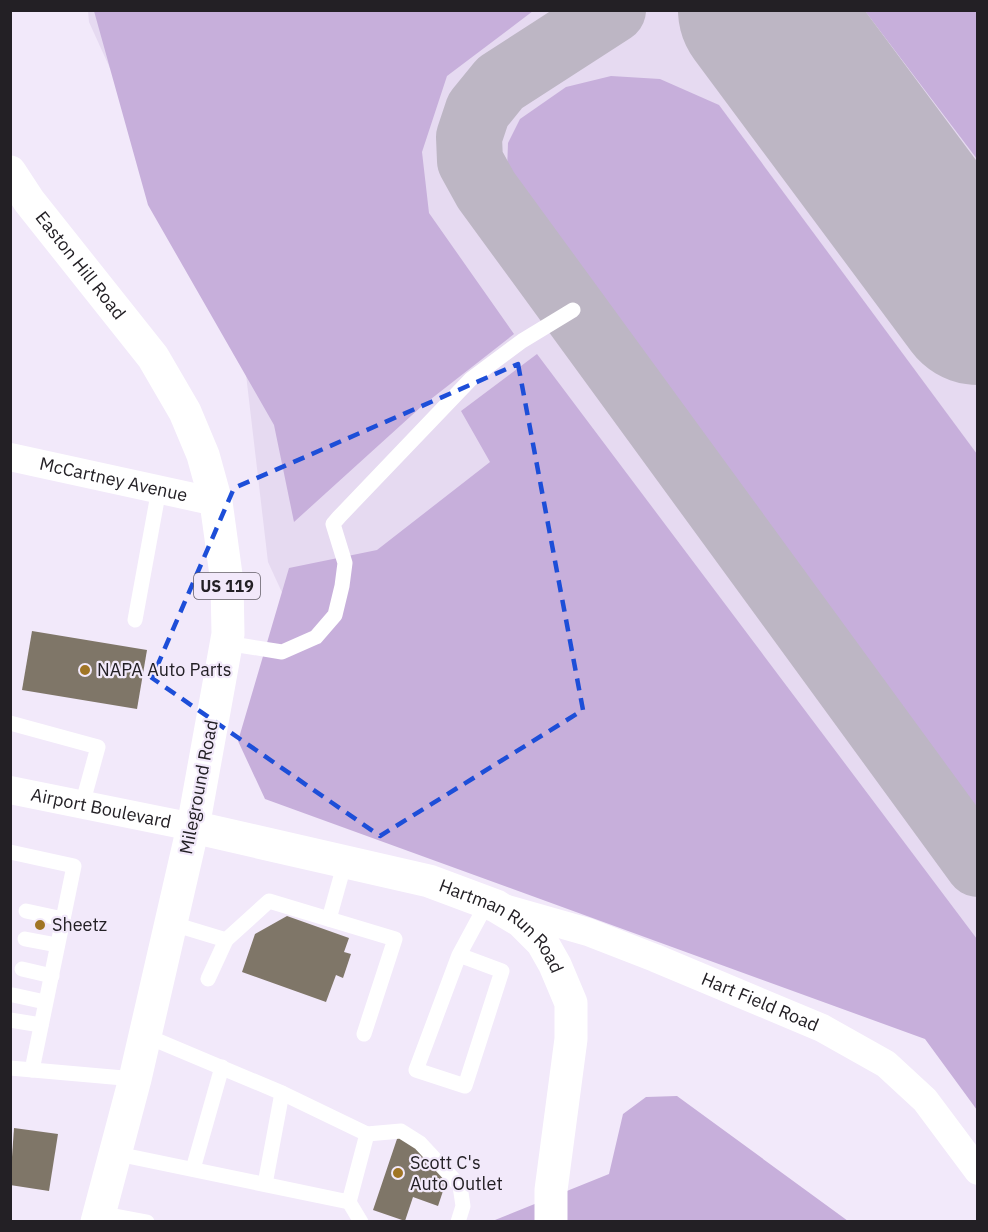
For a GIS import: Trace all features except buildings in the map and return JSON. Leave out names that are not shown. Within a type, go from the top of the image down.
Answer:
[{"type":"main road","name":"Easton Hill Road","points":[[10,172],[29,201],[153,357]]},
{"type":"main road","name":"Mileground Road","points":[[98,1217],[113,1153],[135,1079],[193,827],[226,643],[227,582],[216,502],[203,455],[185,412],[153,357]]},
{"type":"main road","name":"Hartman Run Road","points":[[193,827],[429,881],[492,904],[521,921],[542,942],[555,965],[571,1003],[571,1039],[551,1190],[551,1221]]},
{"type":"street","name":"McCartney Avenue","points":[[10,458],[216,502]]},
{"type":"street","name":"Airport Boulevard","points":[[10,790],[193,827]]},
{"type":"street","name":"Hart Field Road","points":[[492,904],[588,932],[831,1034],[886,1064],[917,1093],[978,1171]]},
{"type":"lane","points":[[226,643],[282,652],[316,637],[335,615],[342,586],[345,563],[333,525],[339,517],[471,379],[522,341],[573,310]]},
{"type":"lane","points":[[135,620],[159,489]]},
{"type":"lane","points":[[10,723],[98,747],[82,805]]},
{"type":"lane","points":[[10,852],[74,866],[32,1070]]},
{"type":"lane","points":[[329,919],[345,862]]},
{"type":"lane","points":[[208,979],[226,940],[269,901],[396,939],[364,1035]]},
{"type":"lane","points":[[459,954],[502,971],[465,1086],[416,1070],[459,954],[492,904]]},
{"type":"lane","points":[[26,911],[63,919]]},
{"type":"lane","points":[[170,923],[226,940]]},
{"type":"lane","points":[[25,939],[57,945]]},
{"type":"lane","points":[[22,969],[52,976]]},
{"type":"lane","points":[[14,996],[45,1002]]},
{"type":"lane","points":[[10,1020],[40,1025]]},
{"type":"lane","points":[[144,1035],[222,1067],[367,1134],[401,1131],[420,1143],[460,1186],[463,1206],[458,1221]]},
{"type":"lane","points":[[193,1169],[222,1067]]},
{"type":"lane","points":[[10,1068],[135,1079]]},
{"type":"lane","points":[[265,1184],[282,1094]]},
{"type":"lane","points":[[349,1202],[367,1134]]},
{"type":"lane","points":[[113,1153],[349,1202],[361,1221]]},
{"type":"lane","points":[[98,1217],[147,1221]]},
{"type":"highlighted area","points":[[518,364],[583,710],[380,836],[152,678],[234,488]]},
{"type":"shaded area","points":[[88,11],[977,11],[977,1080],[923,1003],[397,843],[268,562],[245,366],[89,22]]},
{"type":"shaded area","points":[[94,11],[533,11],[447,76],[422,152],[429,213],[514,334],[422,406],[294,522],[274,425],[148,205]]},
{"type":"shaded area","points":[[865,11],[977,11],[977,159]]},
{"type":"shaded area","points":[[611,76],[660,79],[719,105],[977,454],[977,810],[518,193],[507,171],[508,143],[520,119],[566,87]]},
{"type":"shaded area","points":[[537,354],[977,939],[977,1110],[925,1039],[265,799],[238,741],[289,568],[377,550],[490,462],[461,411]]},
{"type":"shaded area","points":[[677,1096],[848,1221],[490,1222],[609,1174],[623,1114],[646,1097]]},
{"type":"taxiway","points":[[613,10],[500,83],[478,110],[469,137],[470,161],[486,190],[978,864]]},
{"type":"runway","points":[[761,10],[978,302]]},
{"type":"place","name":"NAPA Auto Parts","points":[[85,670]]},
{"type":"place","name":"Sheetz","points":[[40,925]]},
{"type":"place","name":"Scott C's Auto Outlet","points":[[398,1173]]}]
